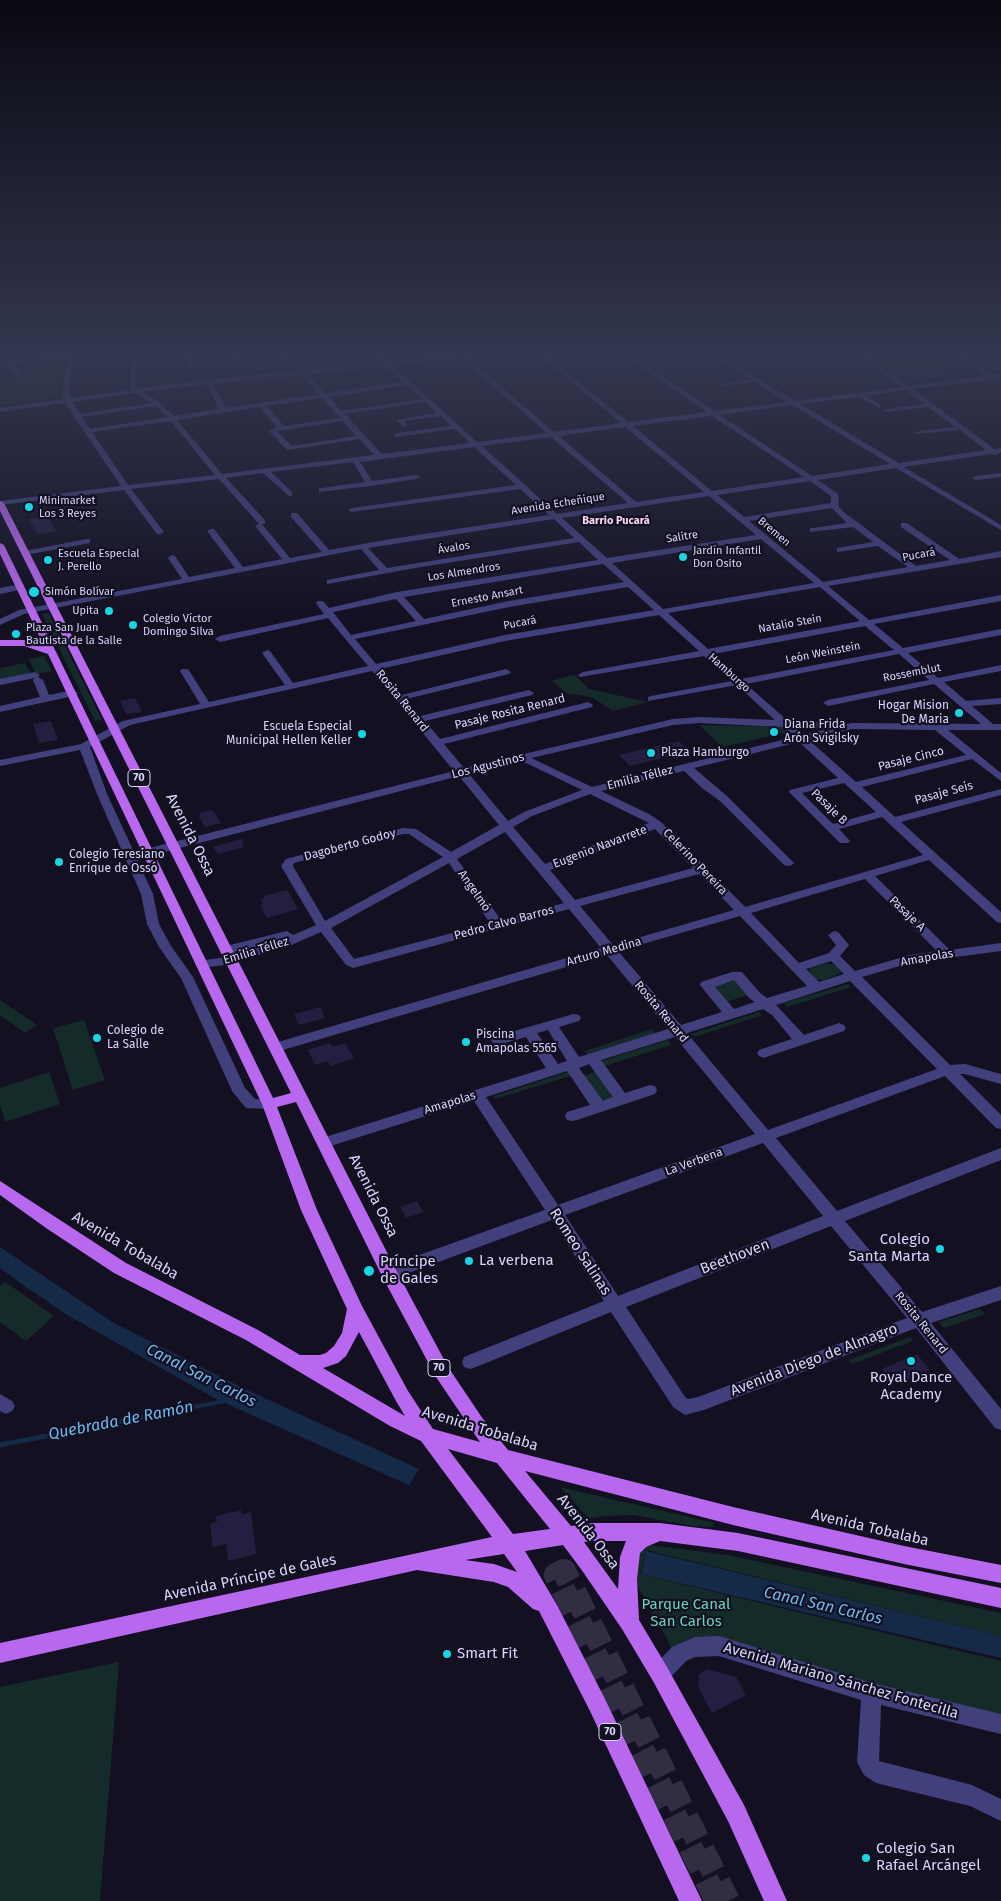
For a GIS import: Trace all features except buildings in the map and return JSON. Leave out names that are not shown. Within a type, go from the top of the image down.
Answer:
[{"type":"main road","name":"Avenida Ossa","points":[[0,503],[390,1273],[450,1386],[500,1455],[593,1569],[629,1622],[660,1674],[736,1813],[776,1901]]},
{"type":"main road","name":"70","points":[[0,545],[72,693],[90,744],[149,852],[269,1104],[316,1227],[384,1366],[428,1435],[509,1542],[550,1612],[691,1901]]},
{"type":"main road","points":[[0,643],[11,641],[25,643],[52,652]]},
{"type":"main road","points":[[269,1104],[300,1096]]},
{"type":"main road","name":"Avenida Tobalaba","points":[[0,1187],[51,1224],[120,1268],[252,1335],[396,1420],[428,1435],[551,1470],[724,1514],[904,1555],[1001,1574]]},
{"type":"main road","points":[[295,1361],[320,1362],[336,1354],[350,1334],[355,1309]]},
{"type":"main road","points":[[509,1542],[566,1534],[622,1531],[660,1532],[738,1542],[1001,1598]]},
{"type":"main road","points":[[629,1622],[627,1579],[629,1557],[633,1547],[639,1541],[660,1532]]},
{"type":"main road","name":"Avenida Príncipe de Gales","points":[[4,1651],[509,1542]]},
{"type":"main road","points":[[412,1562],[494,1573],[514,1580],[534,1595],[550,1612]]},
{"type":"street","points":[[96,444],[126,488],[160,532]]},
{"type":"street","points":[[193,444],[261,524],[287,560]]},
{"type":"street","points":[[367,444],[380,457]]},
{"type":"street","points":[[0,503],[475,444]]},
{"type":"street","name":"Hamburgo","points":[[475,444],[1001,919]]},
{"type":"street","points":[[563,444],[634,504]]},
{"type":"street","name":"Bremen","points":[[651,444],[965,704],[996,727]]},
{"type":"street","points":[[760,444],[812,478],[835,496],[835,505],[842,515],[914,568]]},
{"type":"street","points":[[860,444],[1001,528]]},
{"type":"street","points":[[982,444],[1001,458]]},
{"type":"street","name":"Avenida Echeñique","points":[[0,622],[11,615],[31,610],[362,546],[1001,450]]},
{"type":"street","points":[[355,460],[370,484]]},
{"type":"street","points":[[265,471],[289,494]]},
{"type":"street","points":[[976,478],[1001,475]]},
{"type":"street","points":[[322,490],[416,477]]},
{"type":"street","points":[[352,510],[522,486]]},
{"type":"street","points":[[742,520],[835,505]]},
{"type":"street","points":[[294,515],[327,553]]},
{"type":"street","points":[[813,530],[854,524]]},
{"type":"street","name":"Pucará","points":[[904,525],[957,561]]},
{"type":"street","points":[[211,531],[240,569]]},
{"type":"street","name":"Salitre","points":[[606,561],[762,536]]},
{"type":"street","name":"Ávalos","points":[[330,582],[385,571],[582,539]]},
{"type":"street","points":[[25,553],[87,541]]},
{"type":"street","points":[[840,550],[879,543]]},
{"type":"street","points":[[362,546],[385,571]]},
{"type":"street","name":"Pucará","points":[[90,744],[127,723],[505,638],[1001,554]]},
{"type":"street","points":[[172,558],[187,580]]},
{"type":"street","name":"Los Almendros","points":[[220,639],[397,595],[606,561]]},
{"type":"street","name":"Ernesto Ansart","points":[[349,638],[421,621],[509,604],[630,584]]},
{"type":"street","points":[[0,591],[21,587]]},
{"type":"street","points":[[397,595],[421,621]]},
{"type":"street","name":"Natalio Stein","points":[[583,675],[1001,598]]},
{"type":"street","name":"Rosita Renard","points":[[320,603],[919,1320],[1001,1422]]},
{"type":"street","name":"León Weinstein","points":[[650,699],[1001,632]]},
{"type":"street","points":[[267,653],[291,686]]},
{"type":"street","name":"Rossemblut","points":[[828,702],[1001,668]]},
{"type":"street","points":[[186,671],[206,705]]},
{"type":"street","points":[[400,698],[506,672]]},
{"type":"street","points":[[0,682],[36,677],[46,699]]},
{"type":"street","points":[[0,708],[72,693]]},
{"type":"street","name":"Pasaje Rosita Renard","points":[[418,720],[530,693]]},
{"type":"street","points":[[965,704],[1001,701]]},
{"type":"street","name":"Pasaje Rosita Renard","points":[[437,743],[588,705]]},
{"type":"street","name":"Los Agustinos","points":[[130,857],[522,757],[673,722],[700,720],[852,726]]},
{"type":"street","name":"Emilia Téllez","points":[[201,964],[228,955],[285,943],[322,927],[362,908],[506,825],[537,810],[589,791],[852,726],[996,727]]},
{"type":"street","points":[[938,727],[1001,778]]},
{"type":"street","points":[[0,764],[90,744],[102,794],[147,894],[153,924],[165,946],[187,977],[239,1091],[251,1104],[269,1104]]},
{"type":"street","name":"Pasaje Cinco","points":[[794,792],[973,756]]},
{"type":"street","name":"Celerino Pereira","points":[[522,757],[658,824],[817,988]]},
{"type":"street","points":[[686,767],[706,786],[724,799],[788,863]]},
{"type":"street","name":"Pasaje B","points":[[794,792],[844,841]]},
{"type":"street","name":"Pasaje Seis","points":[[831,828],[1001,792]]},
{"type":"street","name":"Eugenio Navarrete","points":[[542,869],[658,824]]},
{"type":"street","name":"Dagoberto Godoy","points":[[322,927],[286,866],[290,861],[403,831],[412,832],[450,856]]},
{"type":"street","name":"Angelmó","points":[[450,856],[498,925]]},
{"type":"street","name":"Arturo Medina","points":[[276,1047],[932,856]]},
{"type":"street","name":"Pedro Calvo Barros","points":[[322,927],[332,936],[353,964],[702,869]]},
{"type":"street","name":"Pasaje A","points":[[867,875],[947,954]]},
{"type":"street","points":[[796,968],[833,956],[843,945],[834,935]]},
{"type":"street","name":"Amapolas","points":[[324,1143],[910,959],[1001,947]]},
{"type":"street","points":[[833,956],[1001,1124]]},
{"type":"street","points":[[732,1015],[706,985],[737,976],[754,996],[776,1012],[802,1040]]},
{"type":"street","points":[[498,1040],[574,1018]]},
{"type":"street","points":[[551,1025],[573,1065],[600,1106]]},
{"type":"street","points":[[764,1053],[839,1028]]},
{"type":"street","points":[[529,1031],[555,1071]]},
{"type":"street","points":[[593,1059],[622,1099]]},
{"type":"street","name":"La Verbena","points":[[390,1273],[948,1070],[966,1069],[1001,1079]]},
{"type":"street","points":[[572,1116],[650,1090]]},
{"type":"street","name":"Romeo Salinas","points":[[478,1095],[679,1402],[685,1407]]},
{"type":"street","name":"Beethoven","points":[[470,1362],[1001,1154]]},
{"type":"street","name":"Avenida Diego de Almagro","points":[[685,1407],[698,1405],[919,1320],[1001,1293]]},
{"type":"street","name":"Avenida Mariano Sánchez Fontecilla","points":[[660,1674],[679,1654],[695,1647],[719,1646],[872,1693],[1001,1724]]},
{"type":"street","points":[[872,1693],[868,1762],[871,1768],[876,1772],[972,1796],[1001,1810]]},
{"type":"green space","points":[[49,613],[102,720],[95,721],[42,614]]},
{"type":"green space","points":[[44,656],[52,671],[36,674],[29,659]]},
{"type":"green space","points":[[25,663],[31,674],[0,681],[0,668]]},
{"type":"green space","points":[[572,675],[576,676],[589,689],[648,702],[613,711],[592,697],[566,693],[552,681]]},
{"type":"green space","points":[[699,725],[782,727],[788,732],[722,747]]},
{"type":"green space","points":[[826,963],[837,965],[841,973],[824,980],[814,979],[809,972],[810,968]]},
{"type":"green space","points":[[736,977],[751,994],[723,1003],[709,985]]},
{"type":"green space","points":[[848,984],[851,987],[787,1007],[784,1003]]},
{"type":"green space","points":[[0,1000],[37,1025],[25,1033],[0,1015]]},
{"type":"green space","points":[[759,1012],[762,1015],[695,1037],[691,1034]]},
{"type":"green space","points":[[84,1020],[105,1080],[73,1090],[53,1028]]},
{"type":"green space","points":[[652,1029],[655,1033],[588,1055],[585,1051]]},
{"type":"green space","points":[[668,1040],[671,1045],[601,1067],[598,1062]]},
{"type":"green space","points":[[571,1071],[574,1075],[495,1099],[494,1096]]},
{"type":"green space","points":[[598,1071],[617,1097],[600,1103],[581,1077]]},
{"type":"green space","points":[[49,1072],[60,1104],[5,1122],[0,1105],[0,1088]]},
{"type":"green space","points":[[5,1282],[54,1316],[26,1341],[0,1322],[0,1286]]},
{"type":"green space","points":[[980,1309],[985,1314],[944,1328],[939,1322]]},
{"type":"green space","points":[[910,1337],[913,1341],[852,1364],[849,1360]]},
{"type":"green space","points":[[560,1487],[714,1523],[714,1527],[692,1526],[634,1515],[605,1516],[589,1519]]},
{"type":"green space","name":"Parque Canal San Carlos","points":[[650,1545],[727,1555],[1001,1613],[1001,1636],[646,1550],[640,1574],[1001,1661],[1001,1715],[934,1701],[747,1651],[672,1648],[635,1581],[636,1558],[645,1546]]},
{"type":"green space","points":[[119,1662],[100,1901],[0,1901],[0,1687]]},
{"type":"water","name":"Canal San Carlos","points":[[0,1247],[112,1322],[245,1389],[419,1469],[409,1485],[216,1399],[69,1316],[23,1285],[0,1268]]},
{"type":"water","name":"Canal San Carlos","points":[[646,1551],[1001,1636],[1001,1658],[641,1574]]},
{"type":"waterway","name":"Quebrada de Ramón","points":[[138,1418],[225,1401]]},
{"type":"waterway","name":"Quebrada de Ramón","points":[[0,1445],[144,1417]]},
{"type":"tunnel","points":[[717,1901],[556,1575],[564,1571],[728,1901]]},
{"type":"place","name":"Minimarket Los 3 Reyes","points":[[29,507]]},
{"type":"place","name":"Jardín Infantil Don Osito","points":[[683,557]]},
{"type":"place","name":"Escuela Especial J. Perello","points":[[48,560]]},
{"type":"place","name":"Simón Bolívar","points":[[34,592]]},
{"type":"place","name":"Upita","points":[[109,611]]},
{"type":"place","name":"Colegio Víctor Domingo Silva","points":[[133,625]]},
{"type":"place","name":"Plaza San Juan Bautista de la Salle","points":[[16,634]]},
{"type":"place","name":"Hogar Mision De Maria","points":[[959,713]]},
{"type":"place","name":"Diana Frida Arón Svigilsky","points":[[774,732]]},
{"type":"place","name":"Escuela Especial Municipal Hellen Keller","points":[[362,734]]},
{"type":"place","name":"Plaza Hamburgo","points":[[651,753]]},
{"type":"place","name":"Colegio Teresiano Enrique de Ossó","points":[[59,862]]},
{"type":"place","name":"Colegio de La Salle","points":[[97,1038]]},
{"type":"place","name":"Piscina Amapolas 5565","points":[[466,1042]]},
{"type":"place","name":"Colegio Santa Marta","points":[[940,1249]]},
{"type":"place","name":"La verbena","points":[[469,1261]]},
{"type":"place","name":"Príncipe de Gales","points":[[369,1271]]},
{"type":"place","name":"Royal Dance Academy","points":[[911,1361]]},
{"type":"place","name":"Smart Fit","points":[[447,1654]]},
{"type":"place","name":"Colegio San Rafael Arcángel","points":[[866,1858]]},
{"type":"district","name":"Barrio Pucará","points":[[616,521]]}]
